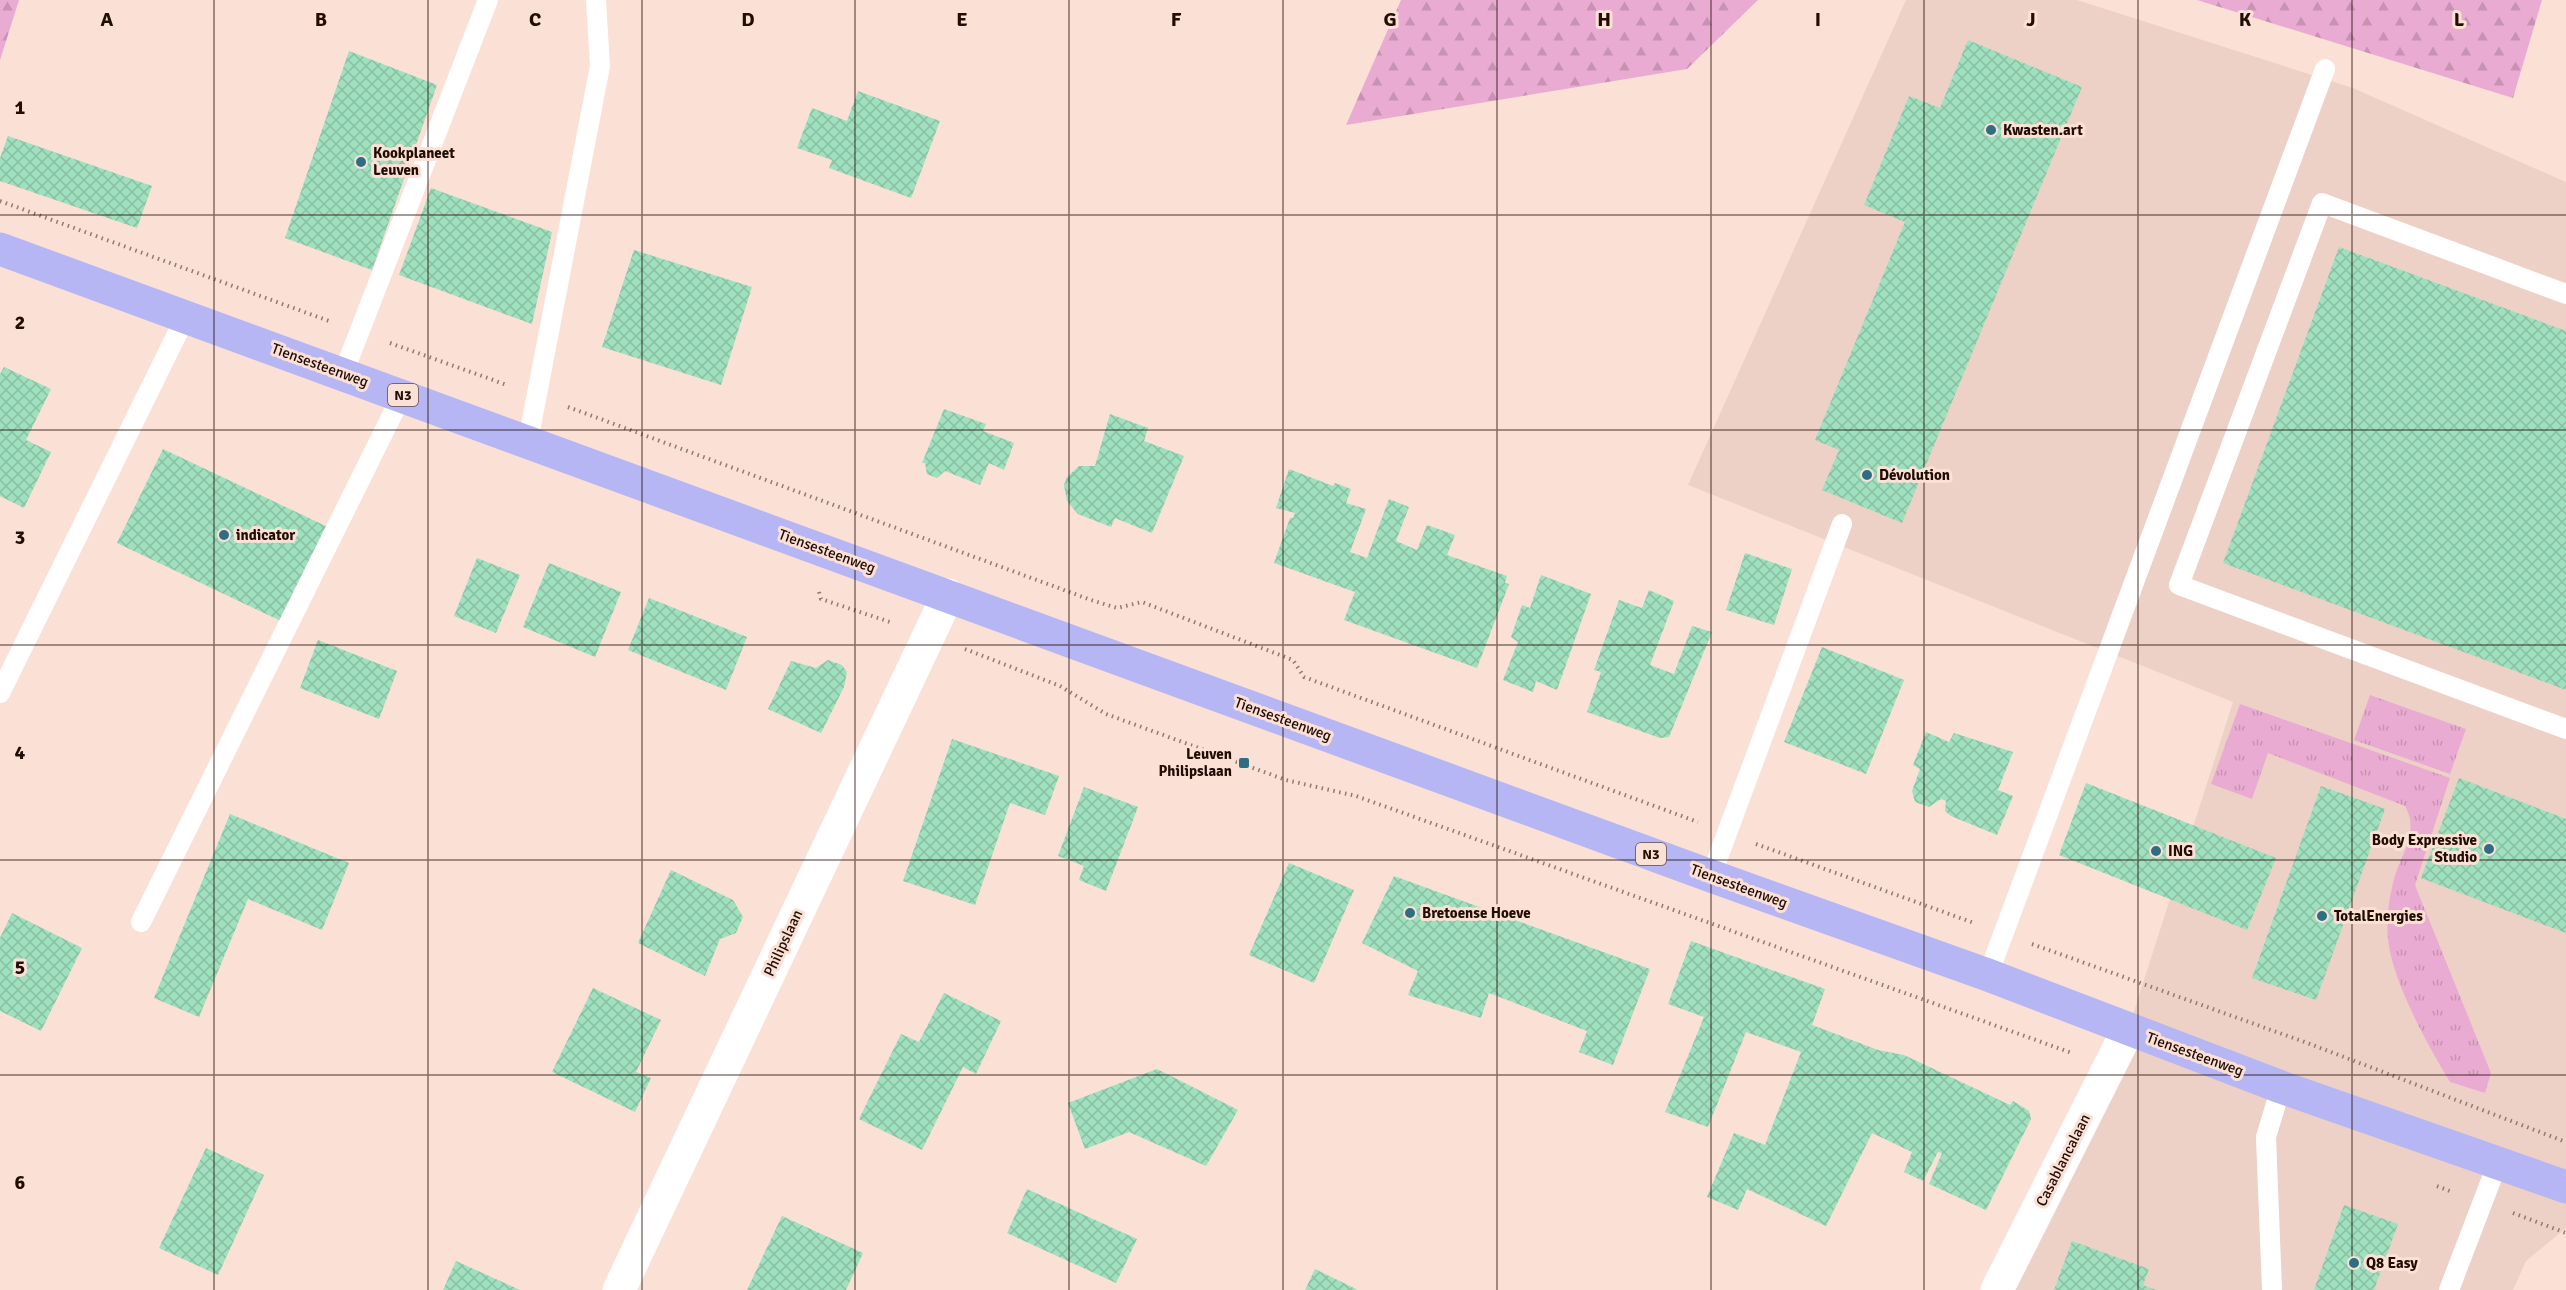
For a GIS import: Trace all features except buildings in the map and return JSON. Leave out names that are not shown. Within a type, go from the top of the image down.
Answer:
[{"type":"main road","name":"Tiensesteenweg","points":[[0,249],[1710,876],[1988,975],[2281,1087],[2565,1183]]},
{"type":"street","name":"Philipslaan","points":[[619,1290],[948,595]]},
{"type":"street","name":"Casablancalaan","points":[[1997,1290],[2128,1030]]},
{"type":"lane","points":[[344,374],[488,0]]},
{"type":"lane","points":[[528,441],[600,66],[596,0]]},
{"type":"lane","points":[[1988,975],[2325,69]]},
{"type":"lane","points":[[2566,294],[2322,203],[2179,585],[2566,729]]},
{"type":"lane","points":[[0,693],[186,316]]},
{"type":"lane","points":[[141,922],[402,395]]},
{"type":"lane","points":[[1710,876],[1842,524]]},
{"type":"lane","points":[[2272,1290],[2266,1137],[2281,1087]]},
{"type":"lane","points":[[2449,1290],[2498,1162]]},
{"type":"path","points":[[0,201],[1091,600],[1117,608],[1142,602],[1293,660],[1304,677],[2310,1044],[2566,1142]]},
{"type":"path","points":[[955,645],[1060,686],[1106,714],[1263,772],[1286,780],[1356,796],[2110,1066]]},
{"type":"path","points":[[2431,1184],[2566,1233]]},
{"type":"shaded area","points":[[1906,0],[2077,0],[2353,88],[2566,182],[2566,1228],[2526,1261],[2513,1290],[1997,1290],[2128,1030],[2233,702],[1688,485]]},
{"type":"green space","points":[[0,0],[19,0],[0,60]]},
{"type":"green space","points":[[1401,0],[1758,0],[1687,69],[1346,125]]},
{"type":"green space","points":[[2197,0],[2542,0],[2513,98]]},
{"type":"green space","points":[[2370,695],[2466,729],[2450,774],[2354,740]]},
{"type":"green space","points":[[2240,704],[2450,778],[2415,885],[2491,1073],[2485,1093],[2450,1082],[2412,1013],[2396,974],[2387,932],[2389,901],[2394,879],[2410,834],[2411,825],[2405,806],[2268,753],[2252,799],[2211,784]]},
{"type":"place","name":"Kwasten.art","points":[[1991,130]]},
{"type":"place","name":"Kookplaneet Leuven","points":[[361,162]]},
{"type":"place","name":"Dévolution","points":[[1867,475]]},
{"type":"place","name":"indicator","points":[[224,535]]},
{"type":"place","name":"Leuven Philipslaan","points":[[1244,763]]},
{"type":"place","name":"Body Expressive Studio","points":[[2489,849]]},
{"type":"place","name":"ING","points":[[2156,851]]},
{"type":"place","name":"Bretoense Hoeve","points":[[1410,913]]},
{"type":"place","name":"TotalEnergies","points":[[2322,916]]},
{"type":"place","name":"Q8 Easy","points":[[2354,1263]]}]
